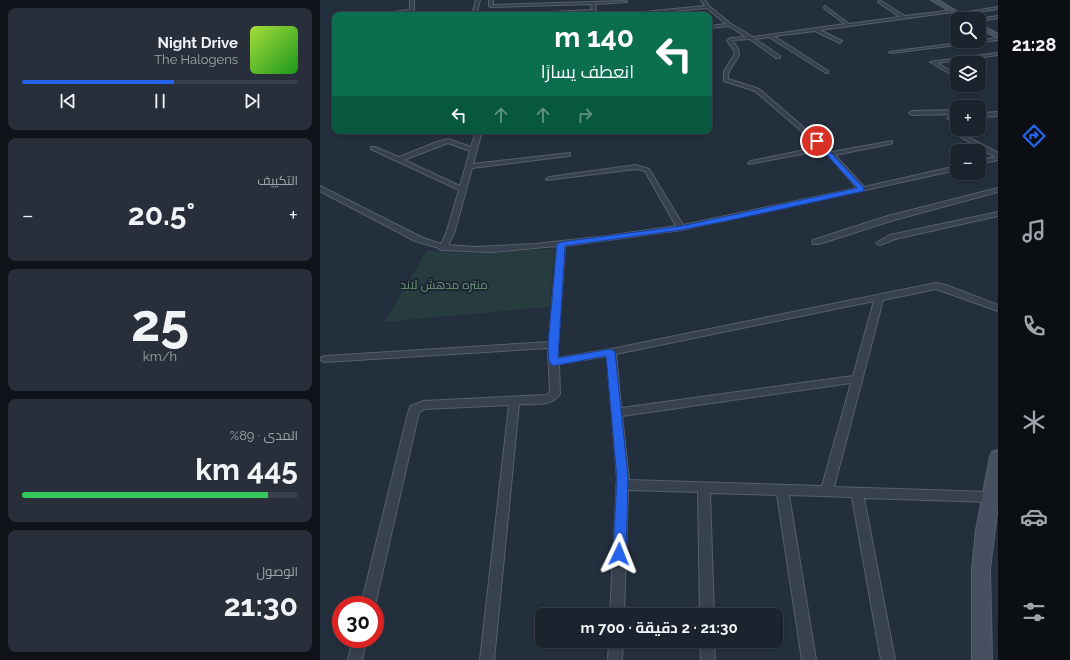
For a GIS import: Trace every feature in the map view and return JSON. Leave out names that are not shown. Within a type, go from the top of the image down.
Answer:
[{"type":"main road","points":[[934,0],[955,12]]},
{"type":"main road","points":[[986,30],[998,38]]},
{"type":"main road","points":[[982,660],[981,569],[998,457]]},
{"type":"street","points":[[412,0],[412,12]]},
{"type":"street","points":[[475,12],[478,0]]},
{"type":"street","points":[[491,0],[491,6],[625,2]]},
{"type":"street","points":[[703,0],[708,8],[778,58]]},
{"type":"street","points":[[880,1],[903,18]]},
{"type":"street","points":[[592,12],[594,11],[593,3]]},
{"type":"street","points":[[538,12],[537,10],[543,5]]},
{"type":"street","points":[[825,7],[848,25]]},
{"type":"street","points":[[655,12],[708,8]]},
{"type":"street","points":[[955,12],[998,8]]},
{"type":"street","points":[[862,189],[825,148],[757,90],[726,80],[725,76],[728,68],[737,56],[737,53],[729,41],[734,38],[770,36],[950,13]]},
{"type":"street","points":[[986,19],[998,17]]},
{"type":"street","points":[[712,27],[730,24]]},
{"type":"street","points":[[816,29],[840,42]]},
{"type":"street","points":[[770,36],[826,72]]},
{"type":"street","points":[[891,52],[998,38]]},
{"type":"street","points":[[982,56],[998,54]]},
{"type":"street","points":[[950,60],[932,62],[950,73]]},
{"type":"street","points":[[986,111],[998,110]]},
{"type":"street","points":[[912,113],[950,112]]},
{"type":"street","points":[[986,114],[998,114]]},
{"type":"street","points":[[443,248],[450,234],[478,134]]},
{"type":"street","points":[[963,136],[998,157]]},
{"type":"street","points":[[398,160],[438,143],[448,141],[474,150]]},
{"type":"street","points":[[830,154],[890,142]]},
{"type":"street","points":[[373,148],[462,189]]},
{"type":"street","points":[[751,163],[825,148]]},
{"type":"street","points":[[469,166],[568,154]]},
{"type":"street","points":[[986,160],[998,157]]},
{"type":"street","points":[[549,179],[636,167],[647,170],[681,228]]},
{"type":"street","points":[[320,188],[418,239],[443,248],[515,248],[561,244],[681,228],[950,170]]},
{"type":"street","points":[[816,242],[891,218],[998,190]]},
{"type":"street","points":[[880,243],[893,237],[998,214]]},
{"type":"street","points":[[370,596],[415,409],[423,405],[548,399],[555,394],[553,345],[561,244]]},
{"type":"street","points":[[553,362],[611,352],[940,286],[998,308]]},
{"type":"street","points":[[827,491],[879,298]]},
{"type":"street","points":[[325,359],[553,345]]},
{"type":"street","points":[[611,352],[623,478],[617,608]]},
{"type":"street","points":[[618,413],[857,379]]},
{"type":"street","points":[[487,660],[514,401]]},
{"type":"street","points":[[623,478],[624,483],[635,486],[991,497]]},
{"type":"street","points":[[704,488],[707,608]]},
{"type":"street","points":[[782,490],[809,660]]},
{"type":"street","points":[[857,492],[888,660]]},
{"type":"street","points":[[355,660],[358,648]]},
{"type":"street","points":[[615,660],[616,648]]},
{"type":"street","points":[[707,648],[708,660]]},
{"type":"green space","name":"منتره مدهش لاند","points":[[554,249],[550,307],[384,322],[427,250],[453,253]]},
{"type":"route","points":[[619,554],[623,478],[611,352],[553,362],[561,244],[681,228],[862,189],[817,141]]}]
